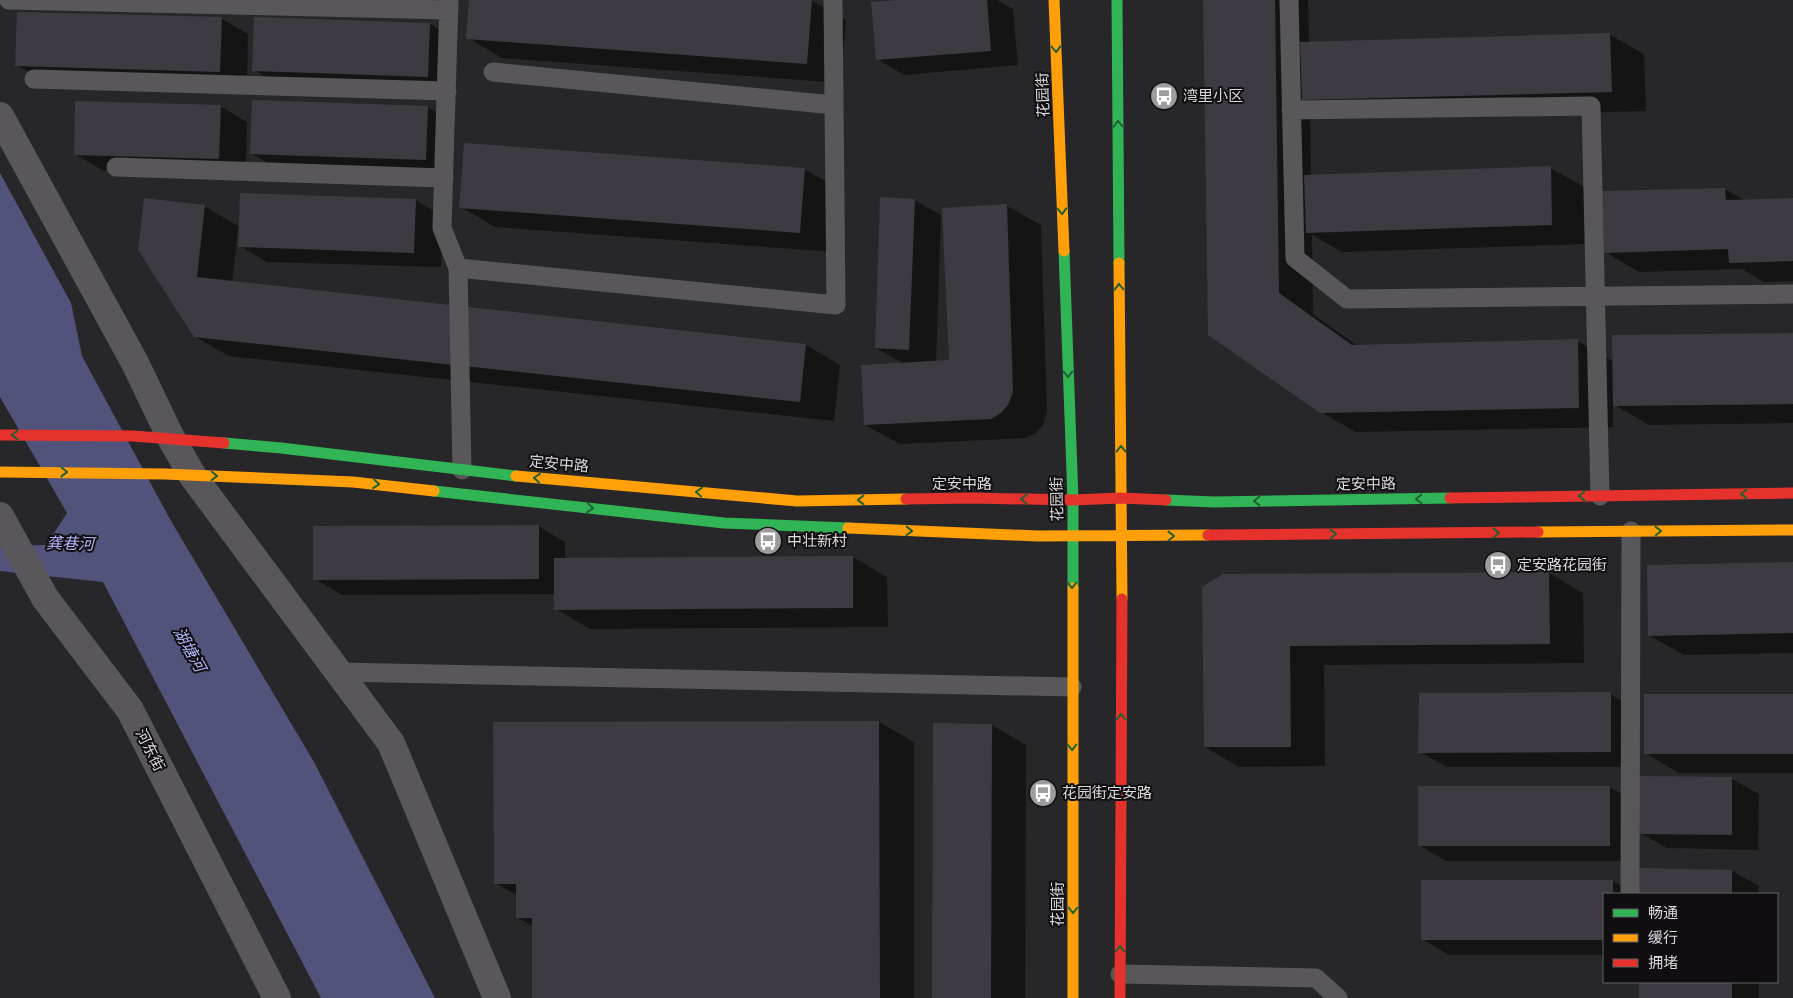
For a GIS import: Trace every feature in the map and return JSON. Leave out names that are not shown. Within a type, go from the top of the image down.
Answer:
[{"type":"main road","name":"花园街","points":[[1054,0],[1073,500],[1072,998]]},
{"type":"main road","points":[[1117,0],[1122,536],[1120,998]]},
{"type":"main road","name":"定安中路","points":[[0,435],[171,438],[281,448],[462,470],[796,501],[973,498],[1073,500],[1121,498],[1214,502],[1793,493]]},
{"type":"main road","points":[[0,472],[179,474],[353,482],[724,523],[1038,536],[1793,530]]},
{"type":"street","points":[[0,116],[135,363],[171,438],[179,474],[338,672],[390,743],[497,998]]},
{"type":"street","name":"河东街","points":[[0,516],[45,598],[130,710],[277,998]]},
{"type":"lane","points":[[9,0],[449,5],[442,228],[458,268],[462,470]]},
{"type":"lane","points":[[458,268],[836,305],[833,0]]},
{"type":"lane","points":[[1288,0],[1295,258],[1347,299],[1793,294]]},
{"type":"lane","points":[[493,72],[834,104]]},
{"type":"lane","points":[[34,79],[446,91]]},
{"type":"lane","points":[[1291,110],[1591,106],[1600,496]]},
{"type":"lane","points":[[116,167],[444,178]]},
{"type":"lane","points":[[1630,893],[1631,531]]},
{"type":"lane","points":[[338,672],[1072,687]]},
{"type":"lane","points":[[1120,974],[1316,978],[1338,998]]},
{"type":"water","points":[[0,173],[71,303],[82,356],[171,521],[314,762],[435,998],[321,998],[103,582],[0,571],[0,546],[46,545],[67,513],[0,397]]},
{"type":"building","points":[[469,0],[812,0],[807,64],[466,39]]},
{"type":"building","points":[[898,0],[987,0],[991,51],[876,60],[871,2]]},
{"type":"building","points":[[1203,0],[1275,0],[1279,293],[1352,345],[1578,339],[1579,408],[1320,413],[1208,335]]},
{"type":"building","points":[[17,12],[222,17],[220,72],[15,66]]},
{"type":"building","points":[[254,17],[430,23],[428,77],[252,71]]},
{"type":"building","points":[[1610,33],[1612,92],[1302,100],[1300,42]]},
{"type":"building","points":[[252,100],[428,106],[426,160],[250,154]]},
{"type":"building","points":[[75,101],[221,105],[219,159],[74,155]]},
{"type":"building","points":[[464,143],[805,168],[800,233],[459,208]]},
{"type":"building","points":[[1551,166],[1552,225],[1306,233],[1304,175]]},
{"type":"building","points":[[1725,188],[1726,200],[1793,198],[1793,261],[1729,263],[1728,249],[1604,253],[1602,191]]},
{"type":"building","points":[[240,193],[416,199],[414,253],[238,247]]},
{"type":"building","points":[[880,197],[915,199],[909,350],[875,348]]},
{"type":"building","points":[[144,198],[205,205],[197,277],[806,344],[800,402],[194,337],[138,250]]},
{"type":"building","points":[[1007,204],[1013,392],[1008,405],[1001,413],[991,419],[864,425],[861,365],[949,360],[942,208]]},
{"type":"building","points":[[1793,333],[1793,404],[1613,406],[1612,335]]},
{"type":"building","points":[[539,525],[539,579],[313,580],[313,526]]},
{"type":"building","points":[[853,556],[853,608],[554,610],[554,558]]},
{"type":"building","points":[[1793,562],[1793,633],[1648,636],[1647,565]]},
{"type":"building","points":[[1549,572],[1550,644],[1290,646],[1291,747],[1204,747],[1202,587],[1223,574]]},
{"type":"building","points":[[1611,692],[1611,752],[1418,753],[1419,693]]},
{"type":"building","points":[[1644,694],[1793,694],[1793,754],[1644,754]]},
{"type":"building","points":[[879,721],[880,998],[532,998],[532,918],[516,918],[516,884],[494,884],[493,722]]},
{"type":"building","points":[[933,723],[992,724],[991,998],[932,998]]},
{"type":"building","points":[[1639,776],[1732,777],[1732,835],[1639,834]]},
{"type":"building","points":[[1418,786],[1610,786],[1610,846],[1418,846]]},
{"type":"building","points":[[1639,868],[1732,870],[1732,893],[1638,893]]},
{"type":"building","points":[[1421,880],[1613,880],[1613,893],[1603,893],[1603,940],[1421,940]]},
{"type":"building","points":[[1639,983],[1732,983],[1732,998],[1639,998]]},
{"type":"traffic: fast","points":[[1117,0],[1119,263]]},
{"type":"traffic: fast","points":[[1064,251],[1073,500],[1073,588]]},
{"type":"traffic: fast","points":[[224,443],[516,476]]},
{"type":"traffic: fast","points":[[434,491],[724,523],[848,528]]},
{"type":"traffic: fast","points":[[1166,500],[1214,502],[1450,498]]},
{"type":"traffic: slow","points":[[1054,0],[1064,251]]},
{"type":"traffic: slow","points":[[1119,263],[1122,599]]},
{"type":"traffic: slow","points":[[0,472],[165,474],[353,482],[434,491]]},
{"type":"traffic: slow","points":[[516,476],[797,501],[906,499]]},
{"type":"traffic: slow","points":[[848,528],[1037,536],[1208,535]]},
{"type":"traffic: slow","points":[[1538,532],[1793,530]]},
{"type":"traffic: slow","points":[[1073,588],[1073,998]]},
{"type":"traffic: jam","points":[[0,435],[133,436],[224,443]]},
{"type":"traffic: jam","points":[[1450,498],[1793,493]]},
{"type":"traffic: jam","points":[[906,499],[1073,500],[1121,498],[1166,500]]},
{"type":"traffic: jam","points":[[1208,535],[1538,532]]},
{"type":"traffic: jam","points":[[1120,998],[1122,599]]},
{"type":"place","name":"湾里小区","points":[[1164,96]]},
{"type":"place","name":"中壮新村","points":[[768,541]]},
{"type":"place","name":"定安路花园街","points":[[1498,565]]},
{"type":"place","name":"花园街定安路","points":[[1043,793]]},
{"type":"water label","name":"龚巷河","points":[[70,543]]},
{"type":"water label","name":"湖塘河","points":[[190,649]]}]
